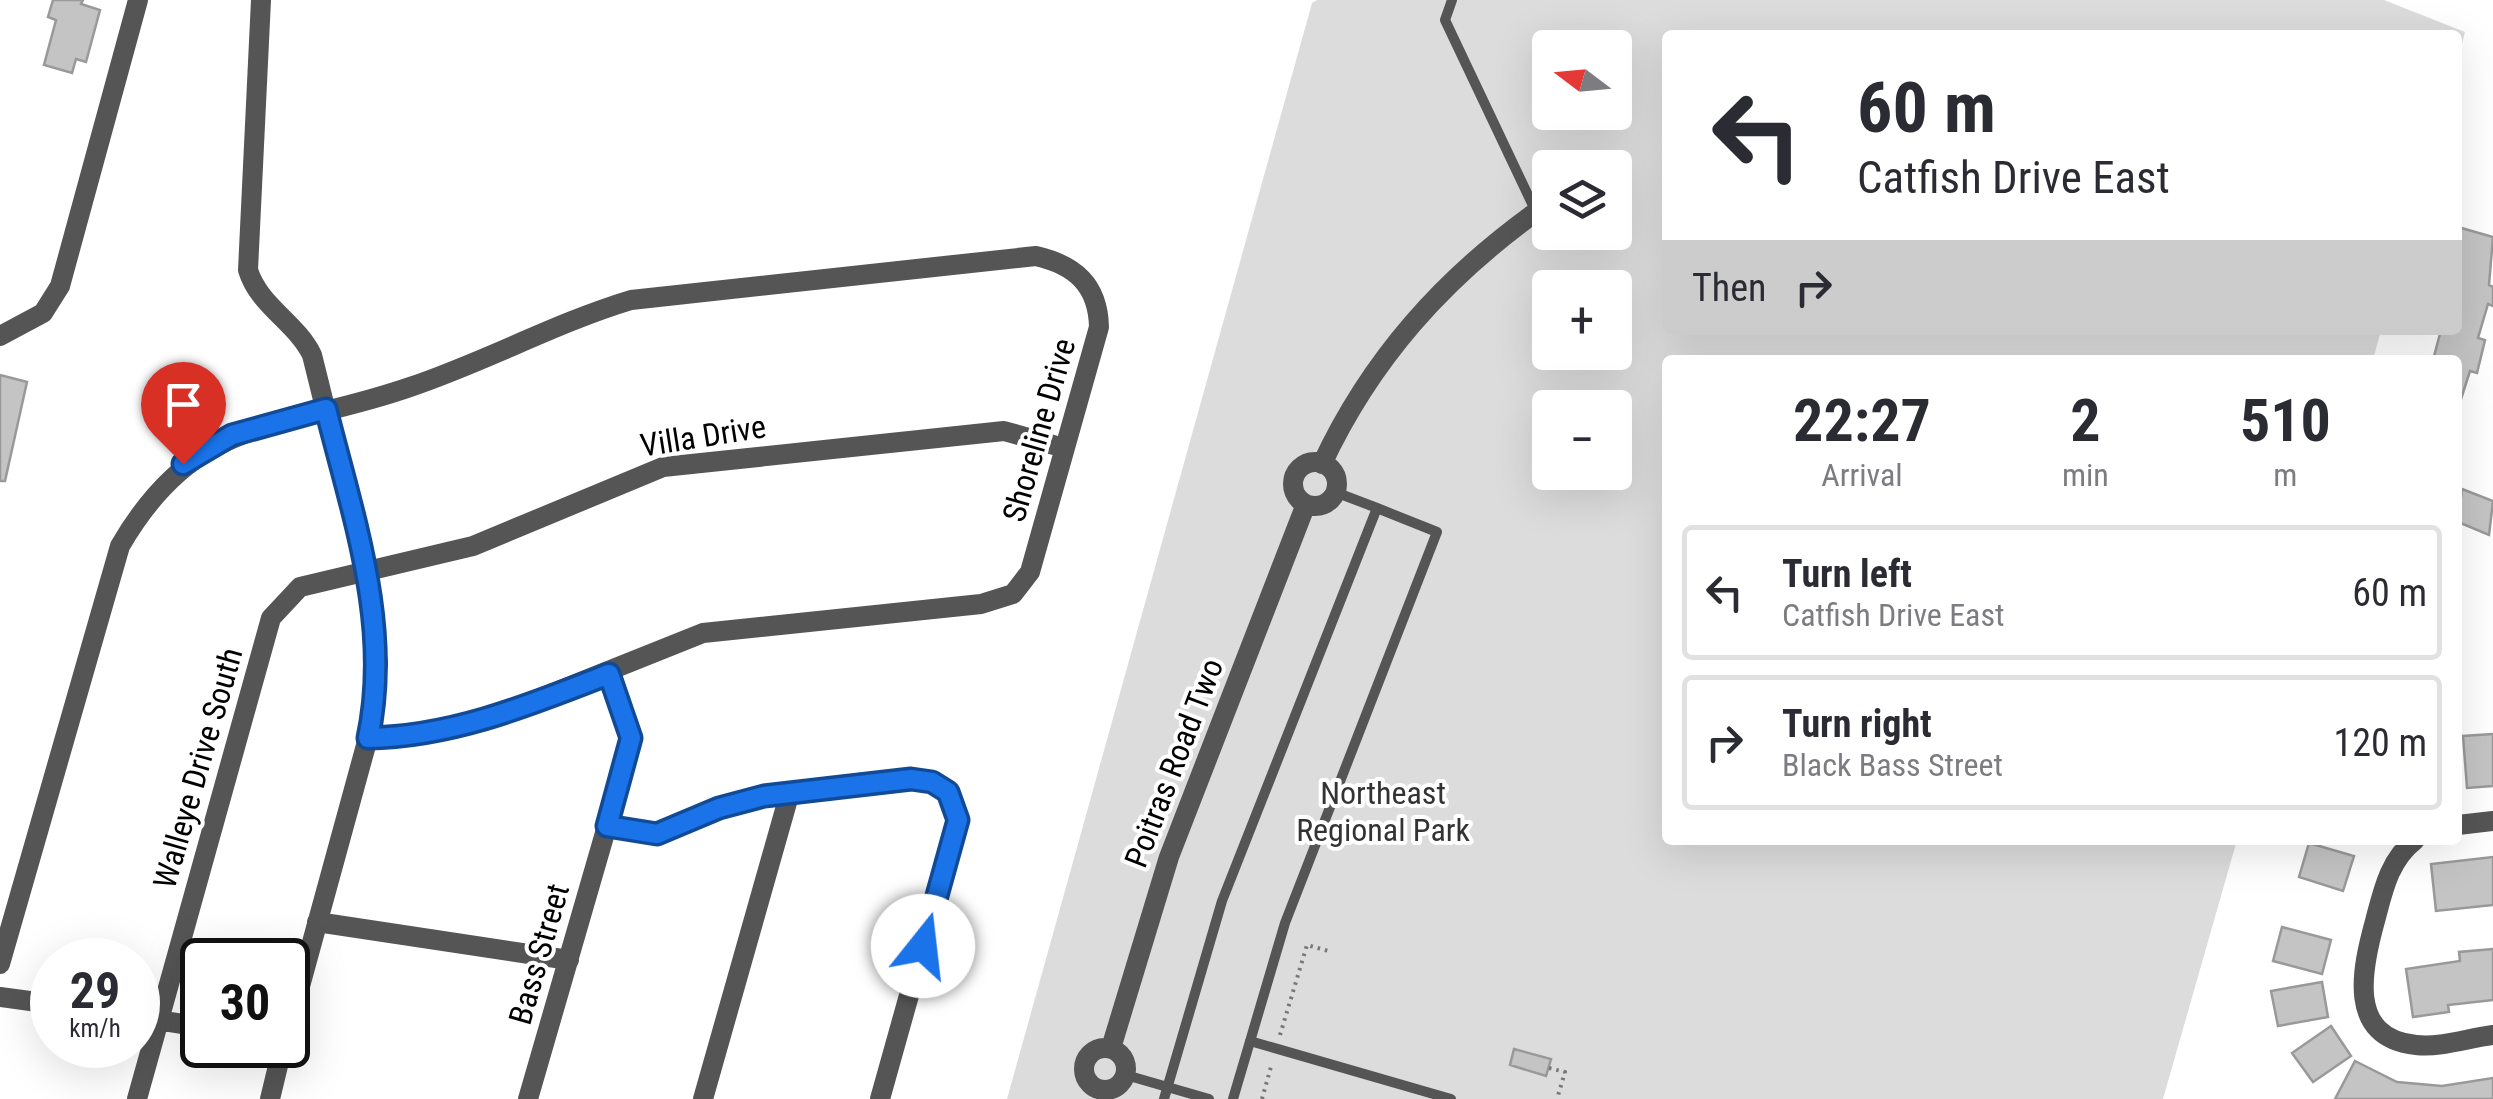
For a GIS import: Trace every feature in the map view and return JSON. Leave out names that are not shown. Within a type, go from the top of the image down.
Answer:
[{"type":"street","points":[[0,336],[43,313],[60,286],[138,0]]},
{"type":"street","points":[[261,0],[248,270],[261,296],[308,346],[366,573],[378,662],[368,738],[310,948]]},
{"type":"street","name":"Poitras Road Two","points":[[1126,1075],[1117,1087],[1097,1094],[1085,1078],[1084,1063],[1092,1052],[1111,1048],[1168,857],[1306,504],[1294,492],[1294,476],[1309,463],[1322,464],[1358,394],[1417,316],[1464,268],[1532,215]]},
{"type":"street","name":"Shoreline Drive","points":[[0,964],[120,546],[144,504],[183,464],[232,435],[409,388],[583,314],[631,300],[1036,256],[1064,263],[1086,281],[1098,308],[1099,327],[1030,572],[1014,594],[982,604],[703,633],[609,674],[498,715],[409,737],[368,738]]},
{"type":"street","name":"Villa Drive","points":[[366,573],[490,540],[663,467],[1004,430],[1064,448]]},
{"type":"street","points":[[1306,504],[1318,506],[1335,492],[1333,472],[1322,464]]},
{"type":"street","name":"Walleye Drive South","points":[[160,980],[272,618],[300,587],[366,573]]},
{"type":"street","name":"Bass Street","points":[[528,1099],[631,738],[609,674]]},
{"type":"street","points":[[607,826],[657,834],[719,808],[790,792],[911,779],[932,782],[948,792],[957,809],[955,831],[880,1099]]},
{"type":"street","points":[[703,1099],[790,792]]},
{"type":"street","points":[[2462,825],[2493,821]]},
{"type":"street","points":[[2411,845],[2391,867],[2364,960],[2360,986],[2369,1014],[2385,1033],[2416,1046],[2493,1035]]},
{"type":"street","points":[[317,922],[569,960]]},
{"type":"street","points":[[0,997],[30,1001]]},
{"type":"street","points":[[1111,1048],[1126,1062],[1126,1075]]},
{"type":"street","name":"Walleye Drive South","points":[[138,1099],[142,1068]]},
{"type":"street","points":[[270,1099],[278,1068]]},
{"type":"lane","points":[[1452,0],[1445,20],[1532,204]]},
{"type":"lane","points":[[1233,1099],[1284,923],[1437,532],[1335,492]]},
{"type":"lane","points":[[1165,1093],[1222,900],[1377,508]]},
{"type":"lane","points":[[1250,1041],[1450,1099]]},
{"type":"lane","points":[[1126,1075],[1165,1093],[1209,1099]]},
{"type":"path","points":[[1262,1099],[1307,945],[1332,952]]},
{"type":"path","points":[[1549,1068],[1565,1072],[1557,1099]]},
{"type":"green space","name":"Northeast Regional Park","points":[[2384,0],[2460,30],[1662,30],[1662,335],[2380,335],[2374,355],[1662,355],[1662,845],[2236,845],[2163,1099],[1007,1099],[1312,3]]},
{"type":"building","points":[[53,0],[83,0],[81,4],[100,10],[86,62],[76,59],[72,73],[44,65],[56,20],[48,17]]},
{"type":"building","points":[[2462,228],[2493,237],[2489,285],[2493,287],[2493,306],[2488,304],[2478,338],[2485,340],[2477,373],[2470,371],[2462,396],[2462,355],[2434,355],[2440,335],[2462,335]]},
{"type":"building","points":[[0,375],[27,382],[5,481],[0,481]]},
{"type":"building","points":[[2462,489],[2493,501],[2489,535],[2462,524]]},
{"type":"building","points":[[2493,734],[2493,786],[2467,788],[2463,736]]},
{"type":"building","points":[[2308,845],[2354,856],[2343,891],[2299,877]]},
{"type":"building","points":[[2493,857],[2493,905],[2436,911],[2431,864]]},
{"type":"building","points":[[2282,927],[2331,940],[2322,974],[2273,961]]},
{"type":"building","points":[[2493,949],[2493,1000],[2448,1005],[2449,1012],[2413,1017],[2406,969],[2460,961],[2459,952]]},
{"type":"building","points":[[2322,982],[2328,1017],[2278,1026],[2271,991]]},
{"type":"building","points":[[2331,1026],[2351,1056],[2313,1082],[2292,1053]]},
{"type":"building","points":[[1514,1049],[1551,1059],[1546,1076],[1510,1065]]},
{"type":"building","points":[[2355,1061],[2397,1082],[2442,1086],[2493,1078],[2493,1099],[2335,1099]]},
{"type":"route","points":[[183,464],[232,435],[326,409],[376,628],[377,680],[368,738],[409,737],[498,715],[609,674],[631,738],[607,826],[657,834],[719,808],[764,796],[911,779],[940,786],[954,800],[958,820],[923,946]]}]
